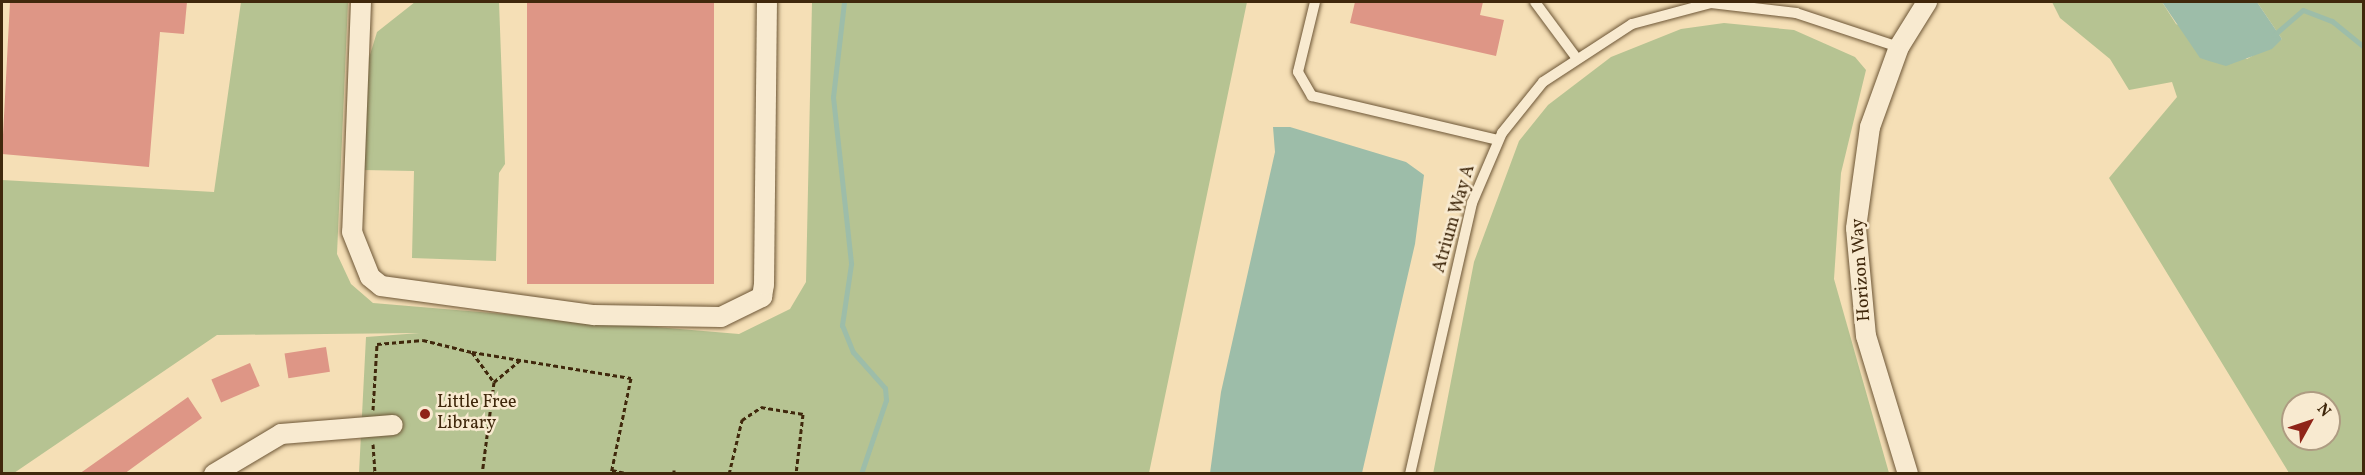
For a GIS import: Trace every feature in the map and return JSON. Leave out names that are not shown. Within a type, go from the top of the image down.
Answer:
[{"type":"street","points":[[361,2],[352,232],[370,277],[381,286],[594,315],[721,317],[748,307],[762,297],[764,285],[767,2]]},
{"type":"street","name":"Horizon Way","points":[[1908,474],[1866,336],[1856,228],[1870,127],[1899,46],[1927,2]]},
{"type":"street","points":[[214,474],[281,434],[393,425]]},
{"type":"lane","points":[[1315,2],[1298,72],[1312,96],[1498,140]]},
{"type":"lane","points":[[1535,2],[1575,56]]},
{"type":"lane","name":"Atrium Way A","points":[[1410,474],[1472,203],[1498,140],[1543,82],[1575,56],[1632,24],[1671,6],[1711,3],[1756,5],[1899,46]]},
{"type":"path","points":[[375,474],[372,427],[377,344],[423,340],[472,352],[521,358],[631,378],[612,472],[629,474]]},
{"type":"path","points":[[472,352],[494,382]]},
{"type":"path","points":[[482,474],[494,382],[521,358]]},
{"type":"path","points":[[729,474],[742,420],[761,407],[803,414],[796,474]]},
{"type":"shaded area","points":[[241,2],[348,2],[337,254],[351,284],[373,303],[739,334],[790,309],[806,282],[812,2],[1247,2],[1149,473],[359,473],[366,337],[420,333],[217,335],[14,473],[2,473],[2,180],[214,192]]},
{"type":"shaded area","points":[[415,2],[499,2],[505,164],[499,173],[496,261],[412,258],[414,171],[363,170],[369,58],[377,32]]},
{"type":"shaded area","points":[[2052,2],[2162,2],[2176,24],[2247,59],[2282,39],[2257,2],[2363,2],[2363,473],[2289,473],[2109,178],[2177,97],[2172,82],[2129,90],[2110,59],[2060,18]]},
{"type":"shaded area","points":[[2162,2],[2257,2],[2282,39],[2272,49],[2226,66],[2209,61],[2200,58]]},
{"type":"shaded area","points":[[1724,23],[1794,30],[1855,57],[1866,70],[1841,173],[1834,279],[1889,473],[1433,474],[1474,262],[1519,141],[1548,105],[1611,57],[1681,29]]},
{"type":"shaded area","points":[[1273,127],[1290,127],[1406,162],[1424,175],[1415,244],[1362,473],[1210,473],[1221,392],[1275,152]]},
{"type":"building","points":[[10,2],[187,2],[184,34],[160,32],[149,167],[2,154]]},
{"type":"building","points":[[527,2],[714,2],[714,284],[527,284]]},
{"type":"building","points":[[1355,2],[1483,2],[1480,15],[1504,20],[1496,56],[1350,23]]},
{"type":"building","points":[[326,347],[330,372],[288,378],[285,354]]},
{"type":"building","points":[[250,363],[260,386],[221,402],[211,379]]},
{"type":"building","points":[[188,397],[202,418],[124,474],[79,474]]},
{"type":"waterway","points":[[844,2],[833,97],[851,264],[842,325],[853,352],[885,388],[886,400],[861,474]]},
{"type":"waterway","points":[[2274,35],[2303,10],[2332,21],[2364,47]]},
{"type":"place","name":"Little Free Library","points":[[425,414]]}]
